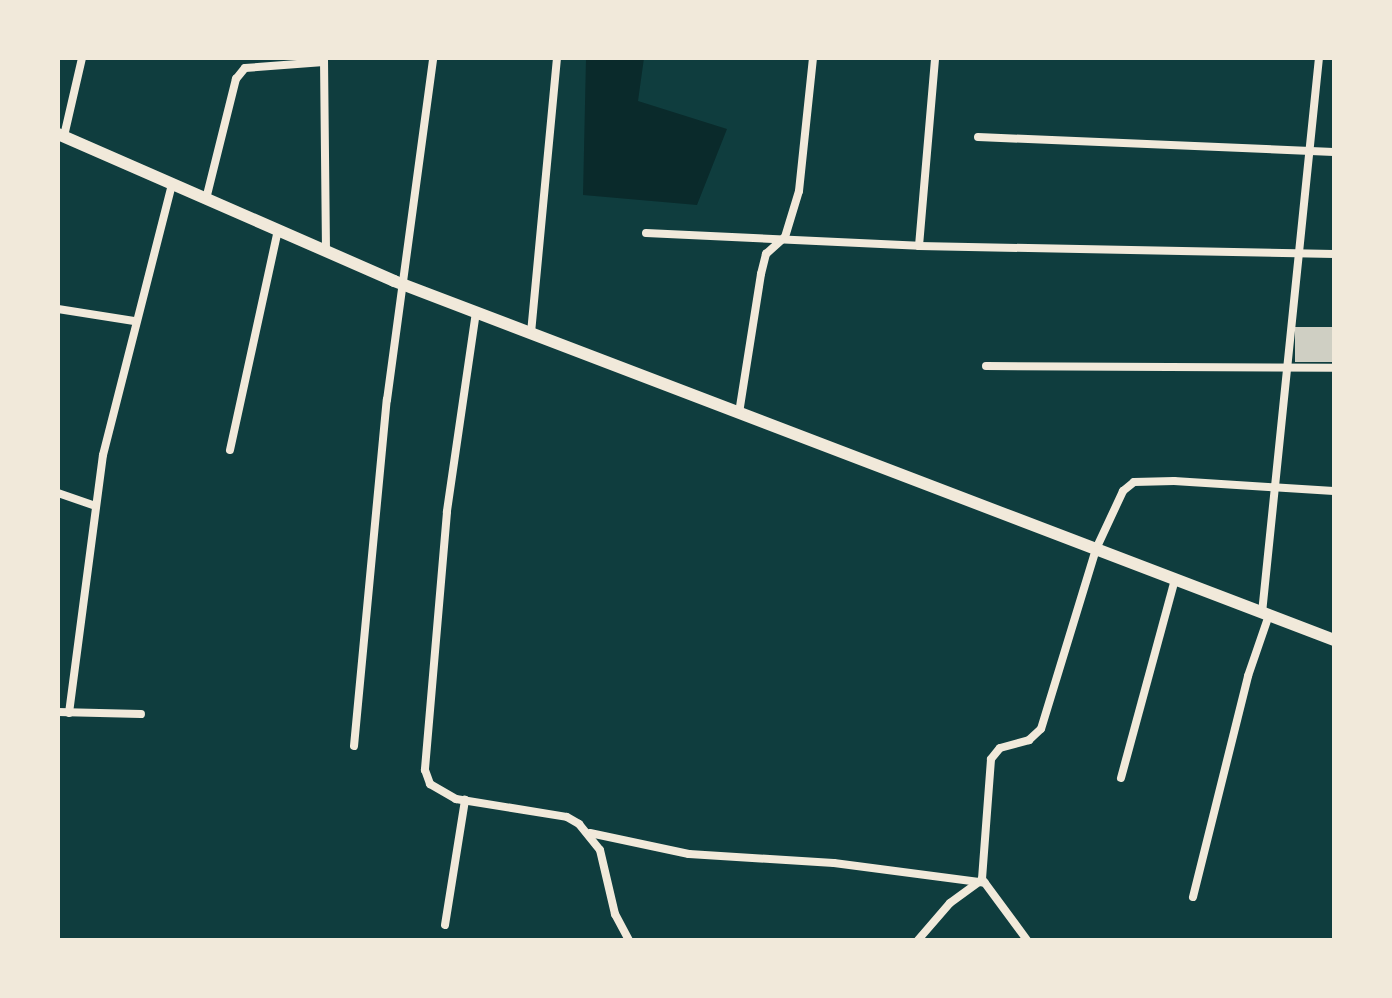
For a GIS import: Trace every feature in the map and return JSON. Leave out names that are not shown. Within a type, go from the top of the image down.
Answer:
[{"type":"street","points":[[82,58],[61,135],[402,284],[1334,640]]},
{"type":"street","points":[[354,746],[402,284],[433,58]]},
{"type":"street","points":[[531,333],[557,58]]},
{"type":"street","points":[[739,413],[766,254],[785,237],[799,191],[813,58]]},
{"type":"street","points":[[919,246],[935,58]]},
{"type":"street","points":[[1193,897],[1266,614],[1274,491],[1319,58]]},
{"type":"street","points":[[206,199],[236,79],[245,68],[324,60],[326,251]]},
{"type":"street","points":[[978,137],[1334,152]]},
{"type":"street","points":[[69,713],[95,506],[134,321],[172,184]]},
{"type":"street","points":[[230,450],[278,230]]},
{"type":"street","points":[[646,233],[690,238],[785,237],[919,246],[1334,254]]},
{"type":"street","points":[[58,309],[134,321]]},
{"type":"street","points":[[476,312],[447,512],[425,755],[430,784],[465,800],[567,817],[590,833],[689,854],[982,879]]},
{"type":"street","points":[[986,366],[1334,368]]},
{"type":"street","points":[[1027,940],[1018,921],[997,901],[982,879],[991,759],[1000,748],[1029,740],[1041,729],[1096,549],[1123,491],[1134,482],[1274,491],[1334,491]]},
{"type":"street","points":[[58,493],[95,506]]},
{"type":"street","points":[[1121,778],[1175,579]]},
{"type":"street","points":[[58,712],[141,714]]},
{"type":"street","points":[[445,925],[465,800]]},
{"type":"street","points":[[590,833],[605,864],[615,914],[629,940]]},
{"type":"street","points":[[918,940],[950,903],[982,879]]},
{"type":"water","points":[[586,58],[644,58],[638,101],[727,129],[697,205],[583,195]]},
{"type":"building","points":[[1295,327],[1334,327],[1334,362],[1295,362]]}]
